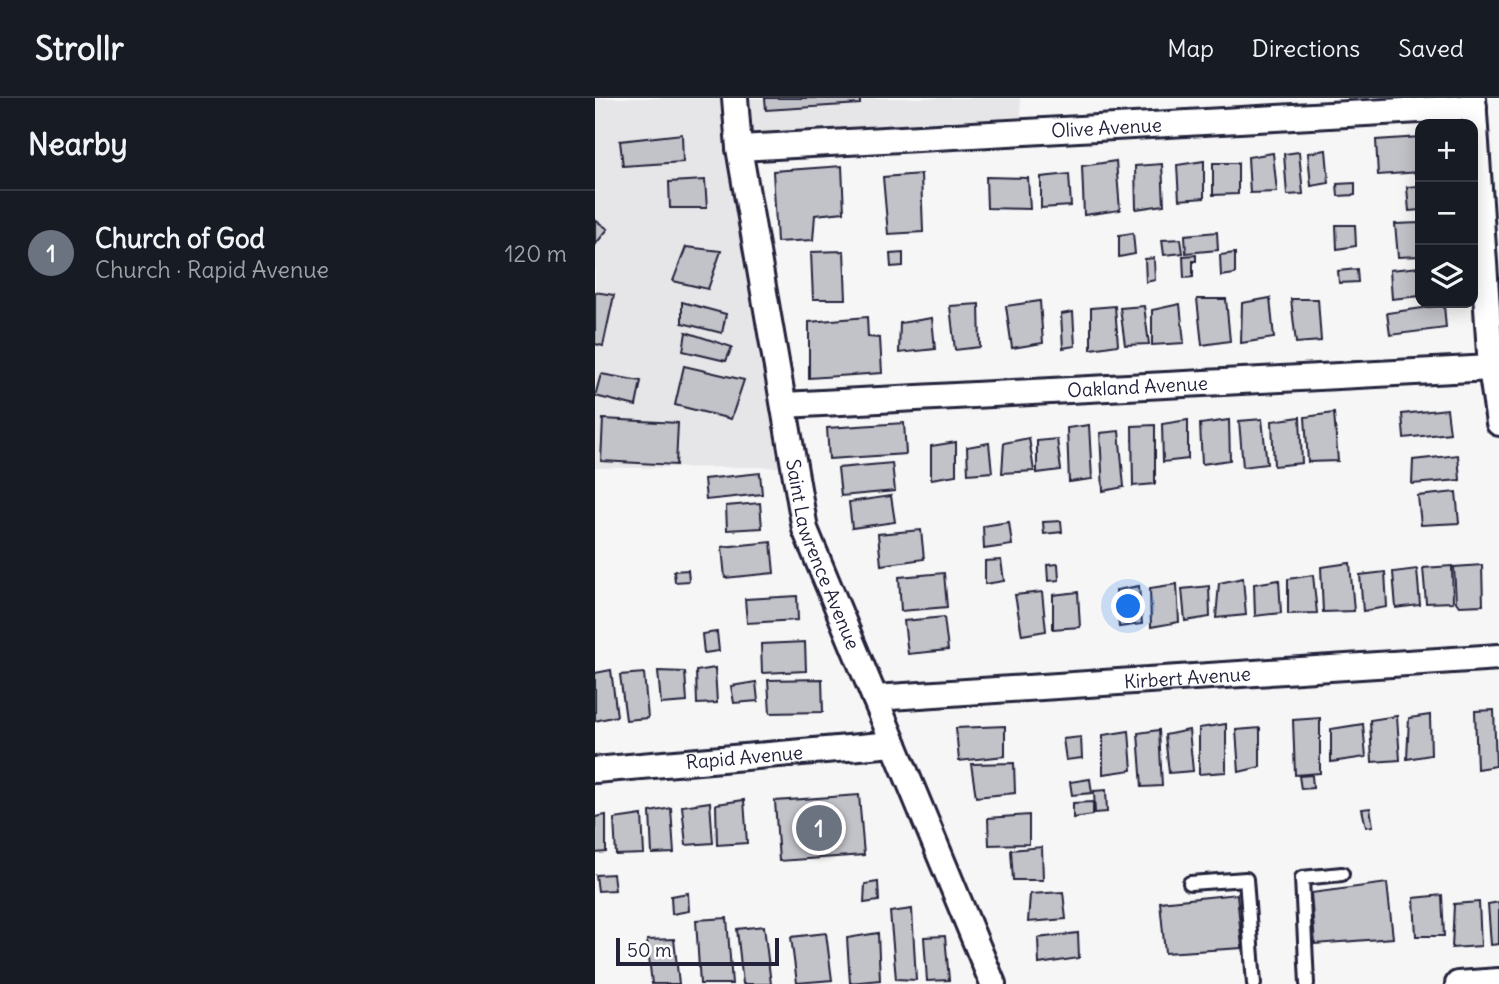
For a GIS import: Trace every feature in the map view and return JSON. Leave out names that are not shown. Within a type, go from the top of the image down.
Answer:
[{"type":"street","name":"Saint Lawrence Avenue","points":[[735,98],[739,148],[805,529],[993,984]]},
{"type":"street","name":"Olive Avenue","points":[[739,148],[1474,103]]},
{"type":"street","points":[[1474,103],[1490,368],[1499,423]]},
{"type":"street","name":"Oakland Avenue","points":[[784,405],[1490,368]]},
{"type":"street","name":"Kirbert Avenue","points":[[875,698],[1499,657]]},
{"type":"street","name":"Rapid Avenue","points":[[595,770],[894,744]]},
{"type":"street","points":[[1458,984],[1499,981]]},
{"type":"lane","points":[[1307,984],[1302,878],[1342,874]]},
{"type":"lane","points":[[1189,883],[1246,879],[1254,984]]},
{"type":"shaded area","points":[[595,98],[1020,98],[1022,133],[739,149],[795,467],[595,468]]},
{"type":"building","points":[[765,98],[860,98],[860,104],[766,110]]},
{"type":"building","points":[[682,134],[683,162],[623,166],[620,141]]},
{"type":"building","points":[[1415,137],[1415,172],[1378,175],[1376,140]]},
{"type":"building","points":[[1326,150],[1329,183],[1311,186],[1308,153]]},
{"type":"building","points":[[1299,152],[1303,194],[1287,195],[1284,154]]},
{"type":"building","points":[[1273,153],[1277,192],[1250,193],[1248,157]]},
{"type":"building","points":[[1116,161],[1120,210],[1084,215],[1082,166]]},
{"type":"building","points":[[1204,161],[1204,198],[1179,200],[1177,165]]},
{"type":"building","points":[[1213,163],[1238,163],[1238,194],[1213,195]]},
{"type":"building","points":[[1162,164],[1164,205],[1136,209],[1135,166]]},
{"type":"building","points":[[842,166],[844,212],[815,215],[813,240],[777,242],[773,171]]},
{"type":"building","points":[[921,174],[923,232],[888,234],[883,177]]},
{"type":"building","points":[[1069,174],[1071,206],[1041,208],[1041,177]]},
{"type":"building","points":[[986,177],[1028,178],[1030,209],[987,208]]},
{"type":"building","points":[[705,180],[707,208],[670,208],[669,182]]},
{"type":"building","points":[[1355,183],[1355,195],[1338,196],[1337,184]]},
{"type":"building","points":[[1415,186],[1415,210],[1409,211],[1407,187]]},
{"type":"building","points":[[595,220],[608,229],[595,245]]},
{"type":"building","points":[[1415,223],[1415,256],[1398,257],[1395,224]]},
{"type":"building","points":[[1336,225],[1355,225],[1356,246],[1337,249]]},
{"type":"building","points":[[1217,232],[1218,250],[1186,253],[1185,235]]},
{"type":"building","points":[[1133,233],[1135,254],[1119,257],[1119,235]]},
{"type":"building","points":[[1181,239],[1183,253],[1164,255],[1162,240]]},
{"type":"building","points":[[686,247],[721,251],[708,289],[673,281]]},
{"type":"building","points":[[844,251],[846,299],[813,299],[811,252]]},
{"type":"building","points":[[903,253],[903,266],[891,267],[890,254]]},
{"type":"building","points":[[1235,253],[1235,274],[1221,276],[1220,255]]},
{"type":"building","points":[[1196,255],[1196,261],[1193,261],[1193,277],[1184,278],[1183,256]]},
{"type":"building","points":[[1154,258],[1155,280],[1146,282],[1145,259]]},
{"type":"building","points":[[1415,268],[1415,297],[1392,299],[1390,270]]},
{"type":"building","points":[[1357,269],[1358,282],[1339,283],[1338,271]]},
{"type":"building","points":[[595,292],[614,295],[603,346],[595,344]]},
{"type":"building","points":[[1270,298],[1274,338],[1241,343],[1242,303]]},
{"type":"building","points":[[1197,299],[1226,299],[1230,341],[1202,345]]},
{"type":"building","points":[[1291,299],[1318,299],[1321,341],[1296,343]]},
{"type":"building","points":[[1040,301],[1043,343],[1012,348],[1006,306]]},
{"type":"building","points":[[682,302],[726,314],[722,333],[682,323]]},
{"type":"building","points":[[979,304],[980,347],[955,350],[950,306]]},
{"type":"building","points":[[1180,304],[1184,343],[1152,345],[1152,310]]},
{"type":"building","points":[[1115,306],[1118,345],[1091,349],[1091,308]]},
{"type":"building","points":[[1144,306],[1149,344],[1125,345],[1120,308]]},
{"type":"building","points":[[1444,308],[1446,328],[1390,335],[1387,313]]},
{"type":"building","points":[[1073,312],[1075,346],[1063,348],[1061,314]]},
{"type":"building","points":[[867,317],[868,337],[880,338],[882,373],[809,378],[809,322]]},
{"type":"building","points":[[932,318],[935,349],[899,353],[900,323]]},
{"type":"building","points":[[686,332],[732,347],[726,361],[683,351]]},
{"type":"building","points":[[684,366],[744,380],[731,419],[675,405]]},
{"type":"building","points":[[601,374],[641,381],[636,406],[595,396]]},
{"type":"building","points":[[1447,409],[1450,433],[1404,438],[1402,414]]},
{"type":"building","points":[[1334,413],[1338,461],[1308,462],[1305,417]]},
{"type":"building","points":[[1300,417],[1302,463],[1274,466],[1272,421]]},
{"type":"building","points":[[603,419],[678,423],[676,465],[601,461]]},
{"type":"building","points":[[1262,419],[1267,464],[1243,467],[1239,421]]},
{"type":"building","points":[[1188,420],[1188,459],[1163,462],[1162,424]]},
{"type":"building","points":[[1229,420],[1230,460],[1202,464],[1200,424]]},
{"type":"building","points":[[904,423],[906,454],[829,459],[827,428]]},
{"type":"building","points":[[1089,425],[1092,479],[1069,482],[1067,428]]},
{"type":"building","points":[[1155,425],[1155,484],[1133,486],[1132,426]]},
{"type":"building","points":[[1119,431],[1124,487],[1103,491],[1100,433]]},
{"type":"building","points":[[1029,438],[1034,471],[1002,473],[1004,443]]},
{"type":"building","points":[[1057,439],[1061,470],[1037,473],[1037,441]]},
{"type":"building","points":[[956,442],[956,475],[931,479],[931,446]]},
{"type":"building","points":[[989,443],[992,472],[968,474],[967,447]]},
{"type":"building","points":[[1458,455],[1460,480],[1412,484],[1413,460]]},
{"type":"building","points":[[892,463],[895,491],[841,496],[838,468]]},
{"type":"building","points":[[760,473],[762,494],[706,500],[704,479]]},
{"type":"building","points":[[1456,492],[1459,523],[1421,525],[1418,496]]},
{"type":"building","points":[[891,496],[895,522],[852,528],[849,502]]},
{"type":"building","points":[[760,503],[762,528],[727,530],[726,506]]},
{"type":"building","points":[[1061,521],[1062,532],[1044,534],[1043,522]]},
{"type":"building","points":[[1009,522],[1012,545],[984,549],[983,526]]},
{"type":"building","points":[[921,530],[924,559],[881,565],[878,534]]},
{"type":"building","points":[[771,542],[774,573],[725,578],[722,547]]},
{"type":"building","points":[[1001,560],[1004,581],[985,584],[985,561]]},
{"type":"building","points":[[1350,563],[1354,611],[1323,612],[1321,567]]},
{"type":"building","points":[[1058,564],[1059,580],[1048,581],[1047,565]]},
{"type":"building","points":[[1482,565],[1483,605],[1459,606],[1456,602],[1454,567]]},
{"type":"building","points":[[1452,566],[1453,602],[1426,603],[1423,568]]},
{"type":"building","points":[[1417,569],[1420,605],[1396,608],[1393,572]]},
{"type":"building","points":[[688,570],[689,581],[675,582],[674,571]]},
{"type":"building","points":[[1385,572],[1387,607],[1363,611],[1360,575]]},
{"type":"building","points":[[944,573],[947,607],[901,611],[899,577]]},
{"type":"building","points":[[1313,575],[1317,613],[1288,614],[1288,579]]},
{"type":"building","points":[[1243,578],[1246,615],[1216,618],[1219,583]]},
{"type":"building","points":[[1279,580],[1281,613],[1255,616],[1254,584]]},
{"type":"building","points":[[1177,584],[1179,622],[1151,627],[1150,588]]},
{"type":"building","points":[[1139,586],[1142,624],[1119,627],[1116,590]]},
{"type":"building","points":[[1209,586],[1210,617],[1185,621],[1182,589]]},
{"type":"building","points":[[1042,592],[1046,631],[1022,635],[1015,595]]},
{"type":"building","points":[[1078,592],[1080,627],[1053,629],[1053,595]]},
{"type":"building","points":[[797,596],[798,620],[747,623],[745,599]]},
{"type":"building","points":[[944,617],[948,650],[908,654],[904,621]]},
{"type":"building","points":[[717,632],[719,651],[704,653],[702,634]]},
{"type":"building","points":[[805,642],[806,671],[762,673],[761,644]]},
{"type":"building","points":[[715,668],[717,703],[697,704],[696,671]]},
{"type":"building","points":[[611,670],[617,716],[595,721],[595,673]]},
{"type":"building","points":[[658,671],[685,672],[687,702],[661,704]]},
{"type":"building","points":[[644,673],[648,718],[626,720],[620,675]]},
{"type":"building","points":[[822,679],[823,712],[770,713],[768,680]]},
{"type":"building","points":[[756,682],[758,701],[734,703],[731,686]]},
{"type":"building","points":[[1494,710],[1496,766],[1477,769],[1475,711]]},
{"type":"building","points":[[1430,715],[1431,755],[1407,759],[1409,718]]},
{"type":"building","points":[[1397,716],[1400,760],[1372,762],[1370,720]]},
{"type":"building","points":[[1320,718],[1320,773],[1295,775],[1293,720]]},
{"type":"building","points":[[1226,724],[1226,772],[1199,774],[1199,728]]},
{"type":"building","points":[[1363,724],[1366,757],[1331,762],[1331,729]]},
{"type":"building","points":[[1005,726],[1005,756],[959,761],[956,728]]},
{"type":"building","points":[[1260,728],[1260,767],[1239,772],[1236,730]]},
{"type":"building","points":[[1159,730],[1162,786],[1142,787],[1138,733]]},
{"type":"building","points":[[1189,730],[1193,771],[1169,773],[1165,735]]},
{"type":"building","points":[[1129,731],[1132,770],[1103,774],[1103,735]]},
{"type":"building","points":[[1081,737],[1082,758],[1066,760],[1063,739]]},
{"type":"building","points":[[1014,763],[1015,793],[976,797],[971,764]]},
{"type":"building","points":[[1312,775],[1313,788],[1301,789],[1299,776]]},
{"type":"building","points":[[1090,779],[1092,793],[1072,795],[1070,782]]},
{"type":"building","points":[[1106,790],[1107,812],[1095,813],[1094,791]]},
{"type":"building","points":[[859,795],[864,855],[779,861],[775,801]]},
{"type":"building","points":[[744,800],[747,843],[717,845],[716,804]]},
{"type":"building","points":[[710,802],[713,843],[686,845],[682,806]]},
{"type":"building","points":[[1093,802],[1093,815],[1073,818],[1073,803]]},
{"type":"building","points":[[671,808],[674,853],[652,854],[650,812]]},
{"type":"building","points":[[1370,808],[1373,826],[1366,827],[1362,809]]},
{"type":"building","points":[[606,815],[606,852],[595,853],[595,817]]},
{"type":"building","points":[[642,815],[644,854],[616,855],[614,819]]},
{"type":"building","points":[[1029,815],[1029,844],[989,845],[988,818]]},
{"type":"building","points":[[1042,847],[1043,880],[1013,880],[1011,850]]},
{"type":"building","points":[[613,874],[615,890],[598,891],[596,875]]},
{"type":"building","points":[[878,882],[879,901],[864,903],[865,884]]},
{"type":"building","points":[[1387,883],[1393,938],[1315,944],[1311,893]]},
{"type":"building","points":[[1063,892],[1066,919],[1028,922],[1030,894]]},
{"type":"building","points":[[688,893],[689,911],[672,914],[671,896]]},
{"type":"building","points":[[1237,894],[1242,948],[1165,953],[1160,902]]},
{"type":"building","points":[[1442,895],[1444,936],[1416,936],[1414,898]]},
{"type":"building","points":[[1479,902],[1481,946],[1452,948],[1454,904]]},
{"type":"building","points":[[1499,902],[1499,944],[1491,945],[1488,904]]},
{"type":"building","points":[[912,909],[916,980],[896,979],[890,912]]},
{"type":"building","points":[[727,918],[732,984],[700,984],[696,920]]},
{"type":"building","points":[[764,926],[771,984],[743,984],[737,929]]},
{"type":"building","points":[[826,933],[832,980],[797,983],[791,937]]},
{"type":"building","points":[[878,933],[880,980],[850,983],[847,938]]},
{"type":"building","points":[[1078,933],[1079,958],[1039,964],[1038,938]]},
{"type":"building","points":[[945,936],[949,980],[927,981],[924,937]]},
{"type":"building","points":[[674,939],[679,984],[652,984],[647,940]]},
{"type":"place","name":"Church of God","points":[[819,828]]}]
